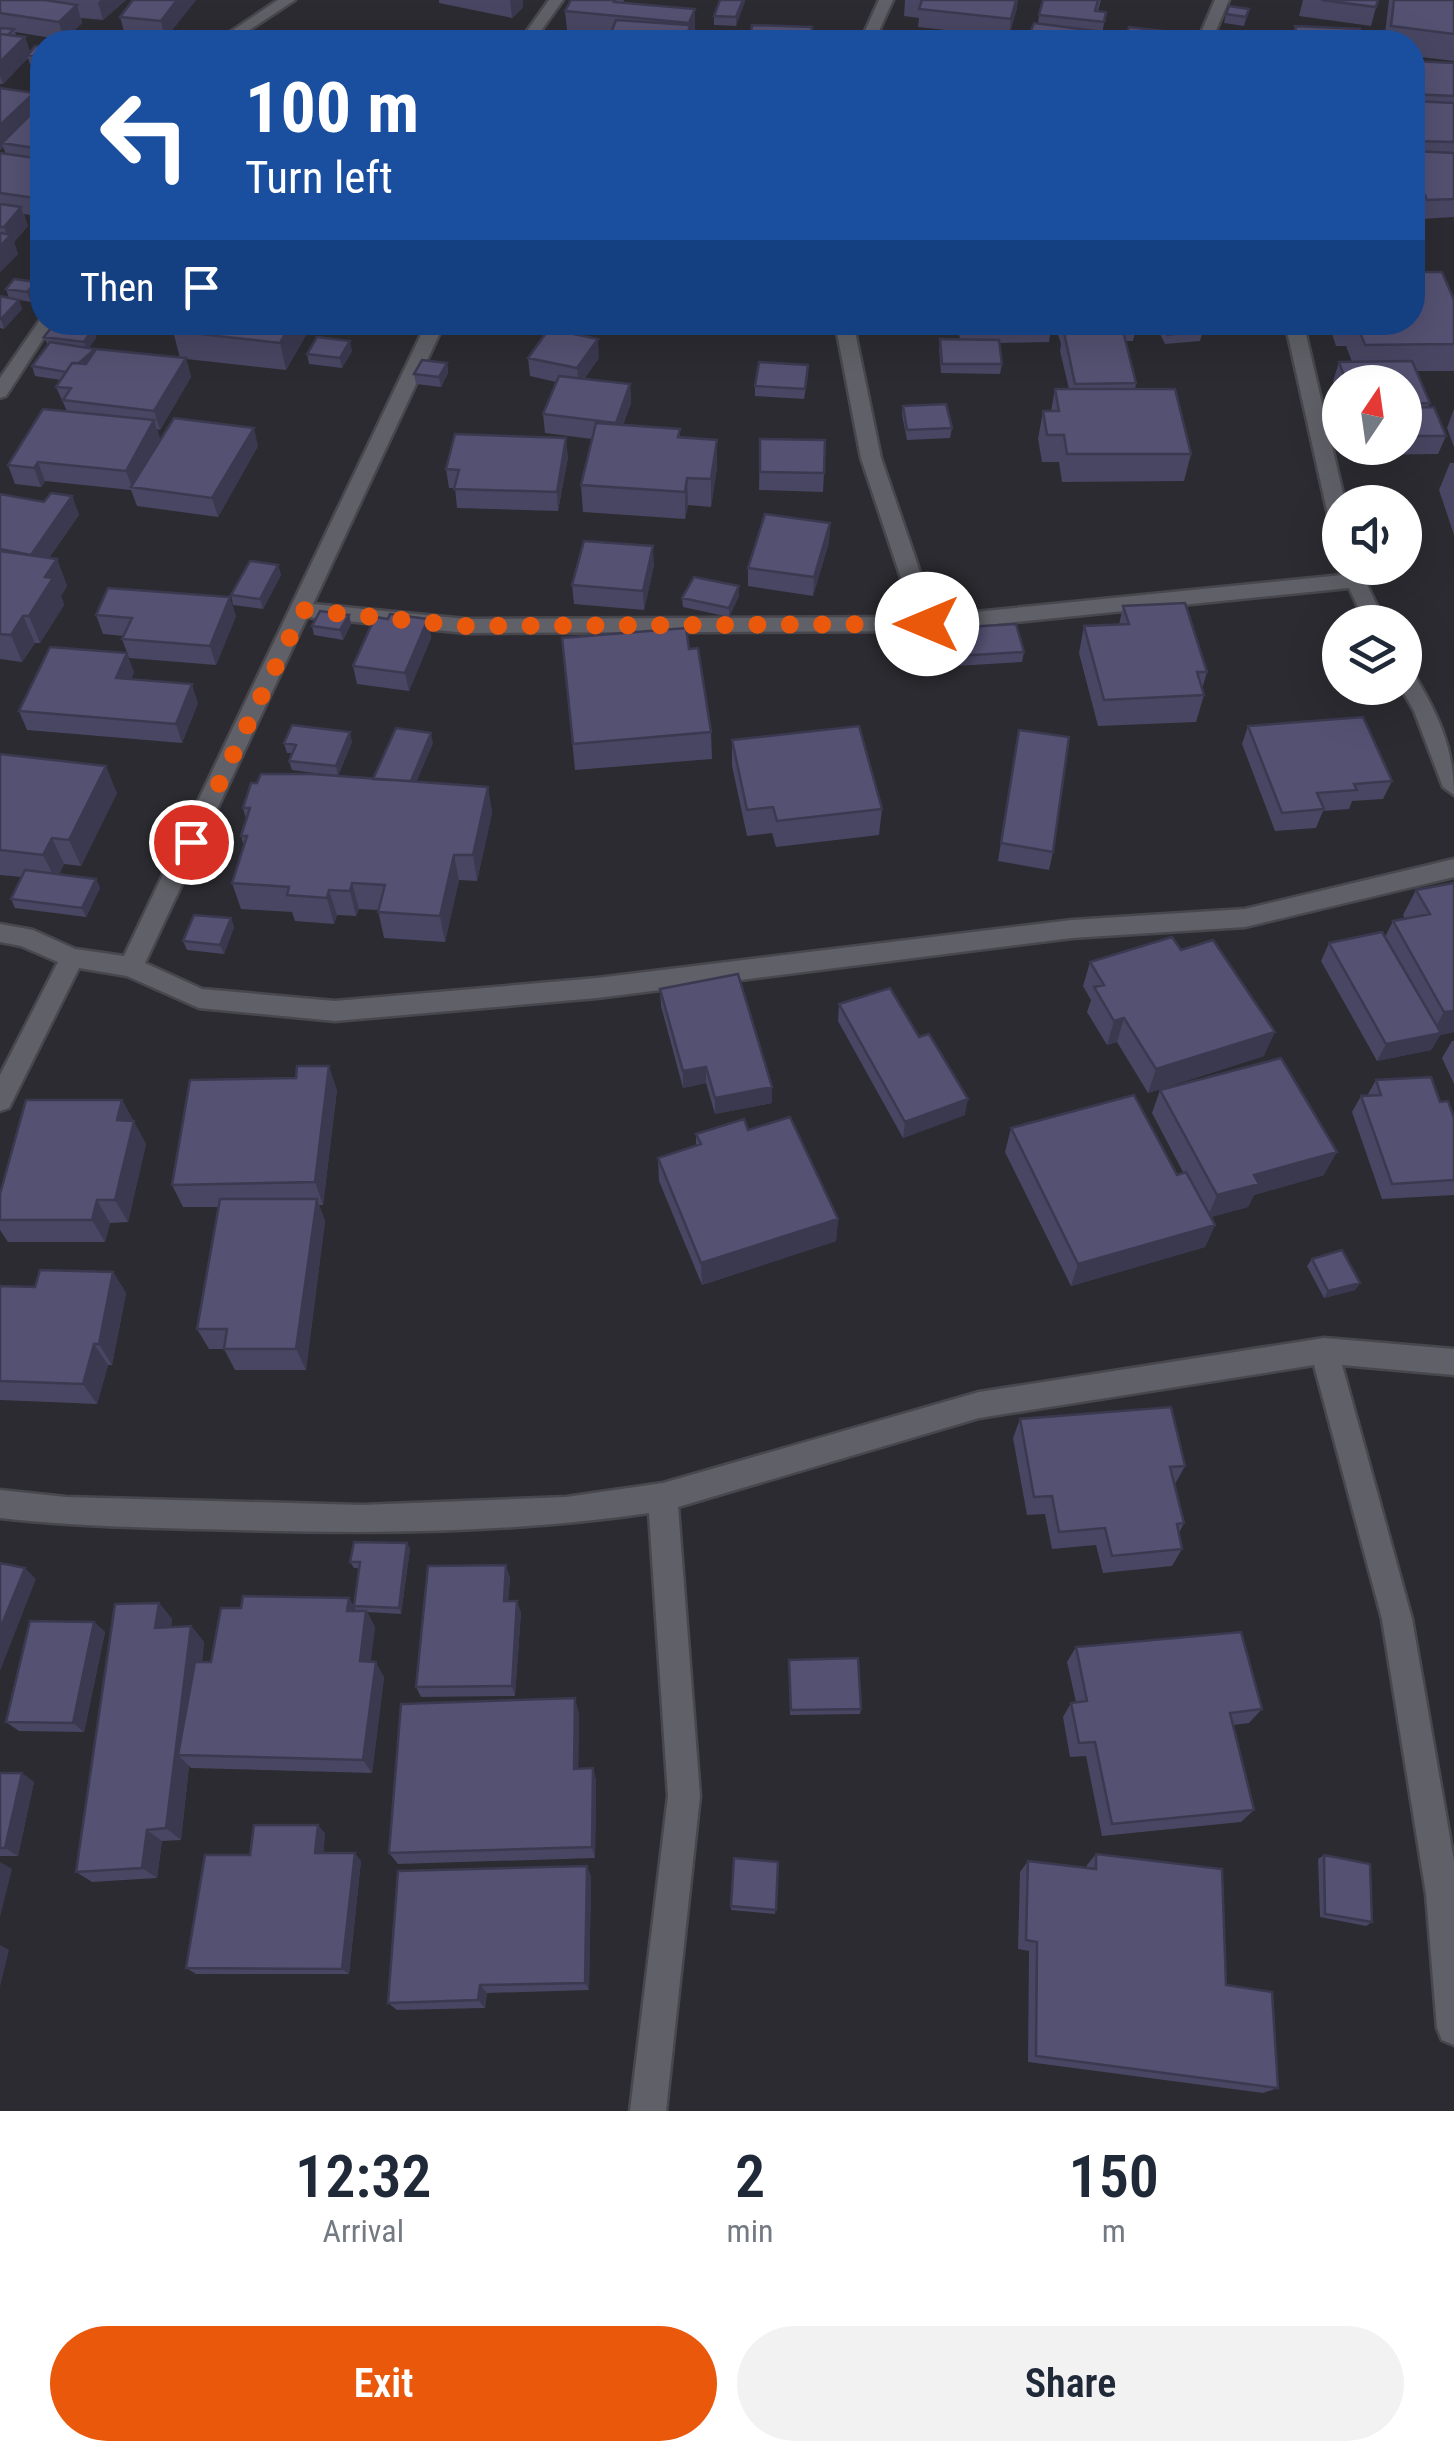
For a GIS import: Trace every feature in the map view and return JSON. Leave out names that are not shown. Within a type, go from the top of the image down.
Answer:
[{"type":"street","points":[[241,30],[288,0]]},
{"type":"street","points":[[535,30],[556,0]]},
{"type":"street","points":[[872,30],[886,0]]},
{"type":"street","points":[[1209,30],[1222,0]]},
{"type":"street","points":[[0,392],[37,335]]},
{"type":"street","points":[[131,967],[430,335]]},
{"type":"street","points":[[847,335],[871,458],[927,624]]},
{"type":"street","points":[[1297,335],[1331,485]]},
{"type":"street","points":[[303,610],[466,626],[927,624],[1322,577]]},
{"type":"street","points":[[1421,705],[1454,786]]},
{"type":"street","points":[[0,933],[25,936],[72,958],[131,967],[199,998],[335,1011],[597,988],[1072,929],[1245,918],[1454,868]]},
{"type":"street","points":[[0,1100],[72,958]]},
{"type":"street","points":[[0,1504],[66,1511],[362,1519],[566,1511],[663,1497],[979,1405],[1324,1351],[1454,1362]]},
{"type":"street","points":[[1324,1351],[1397,1619],[1443,1894],[1454,2028]]},
{"type":"street","points":[[648,2111],[684,1796],[663,1497]]},
{"type":"building","points":[[0,0],[77,5],[59,22],[0,13]]},
{"type":"building","points":[[133,0],[177,0],[161,21],[120,17]]},
{"type":"building","points":[[571,0],[615,0],[695,9],[689,23],[565,11]]},
{"type":"building","points":[[720,0],[743,0],[736,17],[714,16]]},
{"type":"building","points":[[922,0],[1016,0],[1011,19],[919,9]]},
{"type":"building","points":[[1043,0],[1098,0],[1095,11],[1106,12],[1104,22],[1039,15]]},
{"type":"building","points":[[1321,0],[1378,0],[1376,7]]},
{"type":"building","points":[[1394,0],[1454,0],[1454,34],[1391,26]]},
{"type":"building","points":[[1229,6],[1249,9],[1246,17],[1226,14]]},
{"type":"building","points":[[616,20],[690,25],[689,30],[612,30]]},
{"type":"building","points":[[1034,23],[1088,30],[1031,30]]},
{"type":"building","points":[[752,25],[812,27],[812,30],[751,30]]},
{"type":"building","points":[[1295,26],[1360,30],[1296,30]]},
{"type":"building","points":[[0,28],[14,29],[8,35],[0,34]]},
{"type":"building","points":[[0,34],[25,37],[0,62]]},
{"type":"building","points":[[1425,62],[1454,63],[1454,96],[1425,95]]},
{"type":"building","points":[[0,88],[30,92],[30,97],[0,125]]},
{"type":"building","points":[[1425,102],[1454,103],[1454,142],[1425,141]]},
{"type":"building","points":[[30,115],[30,147],[2,143]]},
{"type":"building","points":[[1425,152],[1454,153],[1454,199],[1427,200]]},
{"type":"building","points":[[0,153],[30,157],[30,197],[0,193]]},
{"type":"building","points":[[0,204],[21,207],[4,227],[0,227]]},
{"type":"building","points":[[0,233],[11,235],[0,246]]},
{"type":"building","points":[[1425,272],[1442,272],[1454,300],[1454,344],[1365,345],[1361,335],[1425,335]]},
{"type":"building","points":[[14,279],[30,281],[27,292],[6,289]]},
{"type":"building","points":[[0,296],[19,300],[1,319],[0,319]]},
{"type":"building","points":[[46,335],[88,335],[84,342]]},
{"type":"building","points":[[209,335],[285,335],[280,343]]},
{"type":"building","points":[[545,335],[598,339],[577,368],[528,358]]},
{"type":"building","points":[[1065,335],[1124,335],[1136,383],[1075,384]]},
{"type":"building","points":[[317,337],[350,341],[340,358],[307,354]]},
{"type":"building","points":[[940,339],[999,340],[1002,364],[942,364]]},
{"type":"building","points":[[50,342],[95,349],[79,363],[72,363],[66,372],[32,366]]},
{"type":"building","points":[[96,349],[186,358],[154,411],[63,400],[71,388],[56,387],[72,363],[86,364]]},
{"type":"building","points":[[422,360],[447,363],[439,377],[414,374]]},
{"type":"building","points":[[1412,361],[1414,365],[1340,365],[1339,362]]},
{"type":"building","points":[[759,362],[808,365],[805,389],[755,386]]},
{"type":"building","points":[[559,376],[630,384],[616,423],[543,414]]},
{"type":"building","points":[[1422,384],[1430,403],[1422,403]]},
{"type":"building","points":[[1055,389],[1175,389],[1191,454],[1067,454],[1064,435],[1047,435],[1043,411],[1059,411]]},
{"type":"building","points":[[946,404],[952,428],[907,430],[903,406]]},
{"type":"building","points":[[1422,407],[1434,407],[1446,436],[1422,436]]},
{"type":"building","points":[[43,409],[154,420],[126,471],[38,462],[34,468],[8,465]]},
{"type":"building","points":[[174,418],[254,428],[212,498],[131,487]]},
{"type":"building","points":[[596,423],[680,429],[678,437],[717,440],[711,479],[687,478],[685,492],[581,485]]},
{"type":"building","points":[[455,434],[566,438],[557,492],[454,489],[459,470],[446,469]]},
{"type":"building","points":[[760,439],[825,440],[824,473],[760,472]]},
{"type":"building","points":[[51,493],[72,496],[31,555],[0,549],[0,494],[44,502]]},
{"type":"building","points":[[765,514],[830,523],[814,577],[748,568]]},
{"type":"building","points":[[584,541],[653,546],[643,591],[572,585]]},
{"type":"building","points":[[0,551],[57,559],[45,577],[53,578],[29,616],[23,616],[11,635],[0,634]]},
{"type":"building","points":[[250,561],[278,565],[260,599],[231,595]]},
{"type":"building","points":[[694,577],[739,586],[729,608],[682,598]]},
{"type":"building","points":[[108,588],[230,597],[210,646],[122,639],[132,618],[96,615]]},
{"type":"building","points":[[1185,603],[1207,672],[1197,672],[1204,695],[1104,700],[1084,626],[1129,624],[1123,606]]},
{"type":"building","points":[[320,611],[349,615],[340,630],[312,626]]},
{"type":"building","points":[[390,614],[428,619],[405,673],[353,666],[375,617],[388,619]]},
{"type":"building","points":[[1016,624],[1024,652],[957,656],[950,628]]},
{"type":"building","points":[[686,628],[689,649],[698,648],[711,732],[573,744],[562,638]]},
{"type":"building","points":[[50,647],[127,653],[116,678],[192,684],[176,724],[19,711]]},
{"type":"building","points":[[1363,717],[1392,781],[1354,784],[1357,790],[1317,793],[1324,809],[1282,813],[1248,726]]},
{"type":"building","points":[[292,725],[350,732],[336,766],[289,761],[296,745],[284,743]]},
{"type":"building","points":[[859,726],[882,809],[777,821],[773,807],[747,810],[732,740]]},
{"type":"building","points":[[396,728],[431,733],[411,781],[373,779]]},
{"type":"building","points":[[1019,730],[1069,737],[1053,852],[1001,843]]},
{"type":"building","points":[[0,754],[106,766],[69,840],[52,838],[43,855],[0,850]]},
{"type":"building","points":[[261,774],[488,787],[473,855],[454,855],[440,916],[378,912],[385,885],[352,883],[350,891],[329,890],[327,898],[287,895],[289,887],[232,883],[247,836],[241,836],[250,808],[243,808],[251,783],[257,783]]},
{"type":"building","points":[[25,870],[96,879],[82,908],[11,899]]},
{"type":"building","points":[[1454,883],[1454,1011],[1444,1012],[1393,921],[1430,914],[1416,890]]},
{"type":"building","points":[[194,915],[231,918],[220,945],[183,941]]},
{"type":"building","points":[[1382,932],[1441,1033],[1386,1044],[1329,943]]},
{"type":"building","points":[[1172,937],[1181,950],[1213,940],[1275,1032],[1156,1069],[1124,1018],[1114,1021],[1094,987],[1104,985],[1090,962]]},
{"type":"building","points":[[738,974],[772,1087],[715,1098],[706,1067],[683,1071],[660,989]]},
{"type":"building","points":[[890,988],[919,1037],[929,1034],[968,1099],[905,1122],[839,1004]]},
{"type":"building","points":[[1281,1058],[1337,1152],[1254,1175],[1259,1184],[1217,1195],[1160,1090]]},
{"type":"building","points":[[297,1066],[329,1066],[315,1182],[172,1185],[190,1080],[296,1078]]},
{"type":"building","points":[[1431,1077],[1440,1102],[1448,1101],[1454,1118],[1454,1180],[1392,1184],[1361,1096],[1381,1095],[1376,1080]]},
{"type":"building","points":[[1134,1095],[1177,1175],[1186,1172],[1215,1225],[1078,1264],[1011,1128]]},
{"type":"building","points":[[26,1100],[122,1100],[117,1120],[134,1121],[115,1200],[97,1200],[92,1220],[0,1220],[0,1194]]},
{"type":"building","points":[[790,1117],[838,1219],[701,1263],[658,1158],[701,1144],[696,1134],[744,1119],[748,1130]]},
{"type":"building","points":[[220,1199],[317,1199],[296,1349],[224,1349],[227,1329],[197,1329]]},
{"type":"building","points":[[1342,1250],[1360,1283],[1328,1291],[1312,1259]]},
{"type":"building","points":[[40,1270],[113,1272],[99,1344],[94,1344],[83,1384],[0,1381],[0,1286],[35,1287]]},
{"type":"building","points":[[1171,1407],[1185,1466],[1170,1467],[1184,1523],[1177,1524],[1182,1549],[1112,1556],[1105,1528],[1059,1532],[1052,1496],[1034,1497],[1020,1419]]},
{"type":"building","points":[[354,1542],[407,1543],[399,1608],[354,1606],[360,1562],[350,1562]]},
{"type":"building","points":[[0,1563],[25,1568],[0,1629]]},
{"type":"building","points":[[506,1565],[504,1601],[517,1601],[512,1686],[416,1687],[428,1566]]},
{"type":"building","points":[[243,1596],[349,1598],[347,1611],[366,1611],[360,1661],[376,1662],[363,1760],[178,1755],[195,1662],[211,1662],[221,1608],[241,1608]]},
{"type":"building","points":[[159,1603],[155,1628],[191,1626],[166,1828],[147,1830],[142,1868],[76,1872],[115,1604]]},
{"type":"building","points":[[30,1621],[94,1622],[73,1723],[6,1722]]},
{"type":"building","points":[[1241,1632],[1262,1709],[1230,1713],[1254,1810],[1112,1824],[1095,1742],[1079,1743],[1071,1703],[1087,1701],[1076,1647]]},
{"type":"building","points":[[858,1658],[861,1709],[791,1710],[789,1660]]},
{"type":"building","points":[[575,1698],[574,1769],[593,1768],[592,1847],[389,1853],[401,1704]]},
{"type":"building","points":[[0,1773],[22,1773],[5,1848],[0,1848]]},
{"type":"building","points":[[254,1825],[318,1825],[315,1853],[355,1853],[342,1969],[186,1968],[205,1855],[250,1855]]},
{"type":"building","points":[[1096,1854],[1222,1869],[1226,1985],[1272,1992],[1278,2088],[1036,2056],[1037,1942],[1026,1940],[1028,1861],[1096,1869]]},
{"type":"building","points":[[1324,1855],[1370,1864],[1372,1922],[1325,1914]]},
{"type":"building","points":[[734,1858],[778,1862],[776,1910],[731,1906]]},
{"type":"building","points":[[587,1866],[585,1983],[480,1985],[478,2000],[388,2003],[398,1871]]},
{"type":"route","points":[[191,842],[303,610],[466,626],[927,624]]}]
